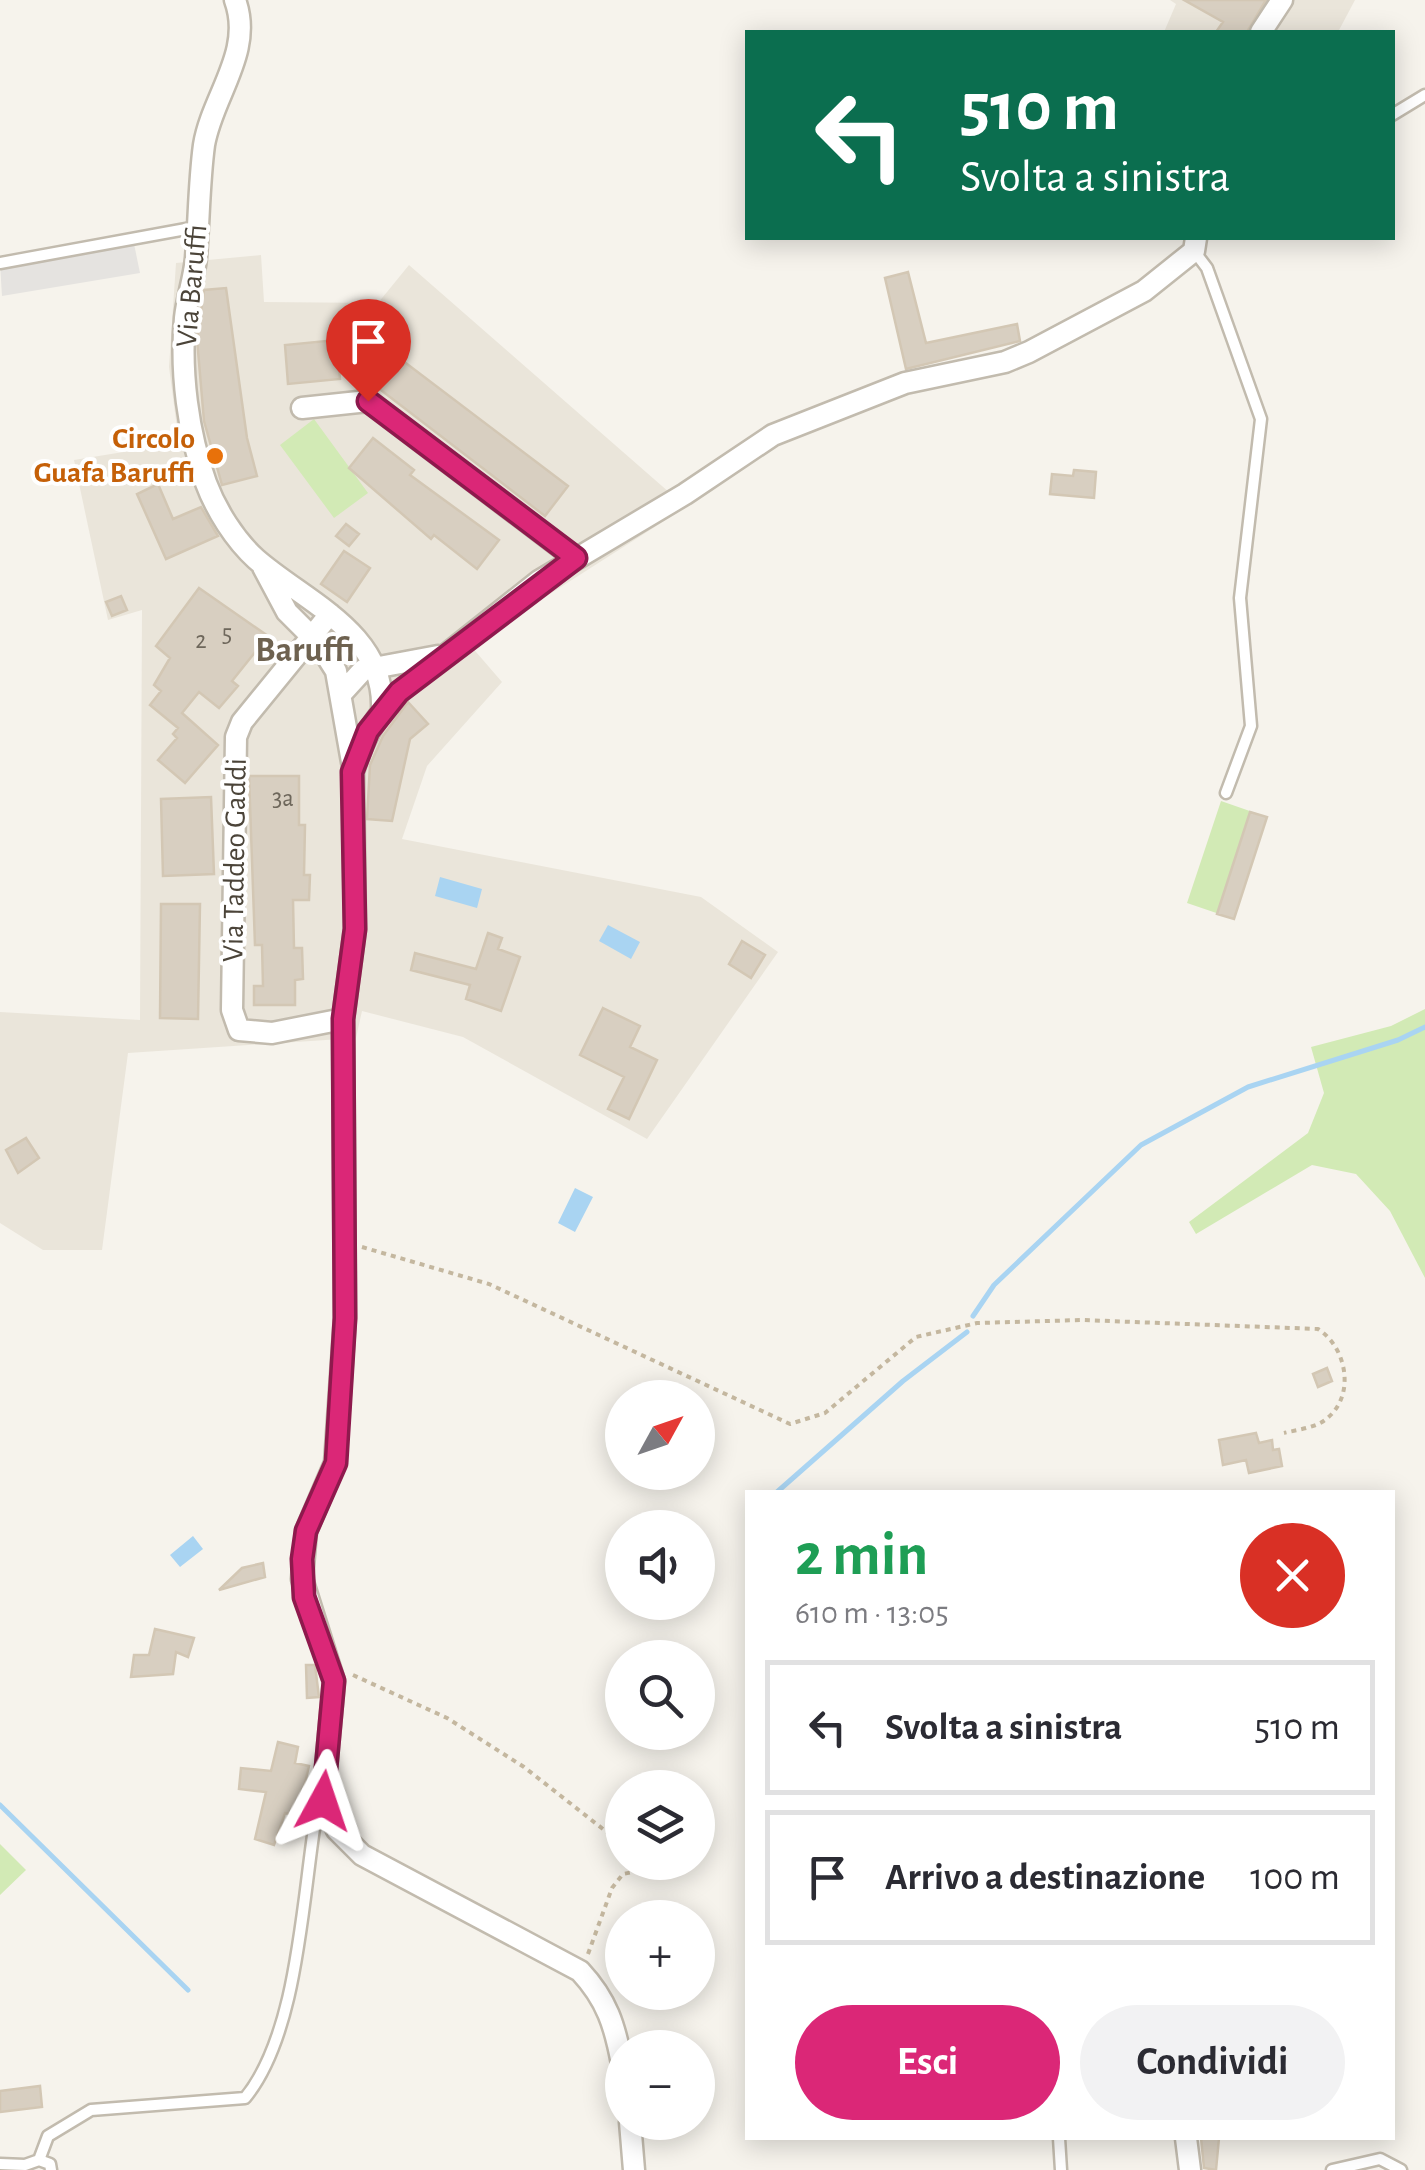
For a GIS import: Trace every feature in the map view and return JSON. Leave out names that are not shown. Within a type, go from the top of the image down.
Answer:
[{"type":"street","name":"Via Baruffi","points":[[235,0],[242,19],[230,78],[205,141],[185,333],[196,450],[208,487],[230,528],[259,561],[330,614],[362,644],[373,667],[382,709]]},
{"type":"street","points":[[1265,29],[1282,0]]},
{"type":"street","points":[[352,772],[368,731],[382,709],[442,655],[576,558],[685,494],[773,435],[905,383],[1006,362],[1029,352],[1144,291],[1195,244]]},
{"type":"street","points":[[302,408],[368,401],[576,558]]},
{"type":"street","name":"Via Baruffi","points":[[259,561],[287,612],[329,659],[342,693],[352,772],[355,929],[343,1019],[348,1243],[336,1463],[306,1531],[302,1559],[304,1597],[333,1668]]},
{"type":"street","name":"Via Taddeo Gaddi","points":[[330,614],[242,722],[236,737],[233,1018],[240,1030],[254,1034],[343,1019]]},
{"type":"street","points":[[382,709],[361,706],[342,693],[356,674],[373,667],[442,655]]},
{"type":"street","points":[[333,1668],[326,1812],[362,1855],[582,1973],[601,1993],[616,2030]]},
{"type":"street","points":[[632,2140],[634,2170]]},
{"type":"street","points":[[1186,2140],[1190,2170]]},
{"type":"lane","points":[[1395,112],[1425,95]]},
{"type":"lane","points":[[0,263],[198,227]]},
{"type":"lane","points":[[1195,244],[1260,419],[1240,598],[1251,726],[1226,793]]},
{"type":"lane","points":[[39,2160],[48,2136],[91,2110],[245,2098],[262,2077],[280,2035],[315,1822],[326,1812]]},
{"type":"lane","points":[[1059,2140],[1061,2170]]},
{"type":"lane","points":[[1332,2170],[1380,2159],[1402,2170]]},
{"type":"lane","points":[[0,2164],[24,2166],[39,2160],[50,2164],[51,2170]]},
{"type":"path","points":[[348,1243],[489,1284],[790,1424],[825,1413],[916,1337],[958,1326],[1082,1320],[1318,1329],[1333,1338],[1344,1356],[1344,1388],[1335,1412],[1320,1424],[1284,1433]]},
{"type":"path","points":[[333,1668],[447,1718],[536,1775],[605,1830]]},
{"type":"path","points":[[582,1973],[618,1880]]},
{"type":"shaded area","points":[[1170,0],[1355,0],[1339,30],[1165,30],[1176,4]]},
{"type":"shaded area","points":[[133,239],[140,273],[2,296],[0,263]]},
{"type":"shaded area","points":[[261,255],[264,302],[378,303],[409,265],[686,507],[470,645],[502,682],[427,766],[402,839],[701,897],[778,952],[647,1139],[463,1037],[362,1011],[356,1038],[128,1053],[102,1250],[43,1250],[0,1223],[0,1012],[140,1020],[142,610],[108,620],[74,460],[179,443],[169,367],[176,263]]},
{"type":"green space","points":[[314,419],[368,493],[334,518],[280,445]]},
{"type":"green space","points":[[1221,801],[1267,817],[1234,919],[1187,903]]},
{"type":"green space","points":[[1425,1009],[1425,1278],[1390,1211],[1356,1174],[1312,1165],[1196,1234],[1189,1222],[1308,1133],[1324,1093],[1311,1047],[1391,1026]]},
{"type":"green space","points":[[0,1844],[26,1870],[0,1895]]},
{"type":"water","points":[[440,877],[482,889],[477,908],[435,896]]},
{"type":"water","points":[[608,925],[640,942],[631,959],[599,941]]},
{"type":"water","points":[[575,1188],[593,1197],[575,1232],[558,1223]]},
{"type":"water","points":[[193,1536],[203,1549],[180,1567],[170,1555]]},
{"type":"building","points":[[1184,0],[1266,0],[1248,30],[1217,30],[1223,22]]},
{"type":"building","points":[[908,272],[926,343],[1017,324],[1020,341],[906,369],[885,278]]},
{"type":"building","points":[[226,288],[247,438],[257,476],[222,485],[204,421],[197,339],[204,290]]},
{"type":"building","points":[[336,340],[340,379],[288,384],[285,345]]},
{"type":"building","points":[[382,345],[568,486],[545,516],[360,374]]},
{"type":"building","points":[[373,438],[414,470],[410,475],[499,540],[477,569],[434,535],[431,539],[349,468]]},
{"type":"building","points":[[1074,470],[1096,472],[1094,498],[1050,494],[1052,474],[1073,476]]},
{"type":"building","points":[[158,484],[173,519],[201,507],[218,536],[166,559],[137,494]]},
{"type":"building","points":[[346,524],[359,534],[349,546],[336,536]]},
{"type":"building","points":[[344,551],[370,568],[347,602],[321,584]]},
{"type":"building","points":[[199,588],[268,636],[232,681],[238,686],[219,708],[199,692],[182,713],[218,745],[185,783],[158,760],[177,738],[173,734],[178,728],[150,705],[161,691],[154,685],[170,658],[156,646]]},
{"type":"building","points":[[121,596],[127,610],[112,616],[106,602]]},
{"type":"building","points":[[408,702],[428,724],[410,739],[392,821],[367,819],[370,765],[383,736]]},
{"type":"building","points":[[249,776],[299,776],[299,825],[305,825],[304,875],[310,875],[309,900],[293,900],[294,948],[302,948],[303,979],[295,980],[295,1005],[254,1005],[254,986],[263,986],[262,945],[255,945]]},
{"type":"building","points":[[211,797],[214,874],[163,876],[161,799]]},
{"type":"building","points":[[1250,812],[1267,817],[1234,919],[1217,914]]},
{"type":"building","points":[[161,904],[200,904],[198,1019],[160,1018]]},
{"type":"building","points":[[488,933],[502,938],[498,949],[520,957],[501,1011],[466,999],[470,985],[411,970],[415,953],[476,969]]},
{"type":"building","points":[[742,941],[765,955],[751,978],[729,964]]},
{"type":"building","points":[[603,1008],[640,1026],[630,1047],[657,1060],[629,1119],[608,1109],[624,1077],[580,1055]]},
{"type":"building","points":[[26,1138],[39,1158],[18,1173],[6,1150]]},
{"type":"building","points":[[1327,1368],[1332,1381],[1318,1387],[1313,1374]]},
{"type":"building","points":[[1256,1433],[1259,1443],[1272,1440],[1273,1450],[1279,1449],[1282,1466],[1249,1473],[1246,1460],[1223,1465],[1219,1440]]},
{"type":"building","points":[[263,1563],[265,1577],[219,1590],[242,1568]]},
{"type":"building","points":[[155,1629],[194,1638],[188,1657],[176,1652],[173,1674],[131,1677],[134,1655],[149,1655]]},
{"type":"building","points":[[306,1665],[315,1665],[319,1697],[307,1698]]},
{"type":"building","points":[[278,1742],[298,1747],[295,1763],[309,1766],[297,1816],[285,1813],[274,1845],[255,1839],[266,1792],[239,1789],[241,1768],[271,1771]]},
{"type":"building","points":[[40,2086],[42,2107],[0,2112],[0,2091]]},
{"type":"building","points":[[1201,2140],[1219,2140],[1216,2170],[1204,2168]]},
{"type":"waterway","points":[[973,1316],[994,1285],[1141,1145],[1248,1087],[1398,1040],[1425,1027]]},
{"type":"waterway","points":[[779,1490],[903,1381],[967,1332]]},
{"type":"waterway","points":[[0,1805],[188,1990]]},
{"type":"place","name":"Circolo Guafa Baruffi","points":[[215,456]]},
{"type":"district","name":"Baruffi","points":[[305,650]]},
{"type":"route","points":[[323,1801],[333,1668],[304,1597],[302,1559],[306,1531],[336,1463],[348,1243],[343,1019],[355,929],[352,772],[368,731],[399,692],[539,581],[576,558],[368,401]]}]
